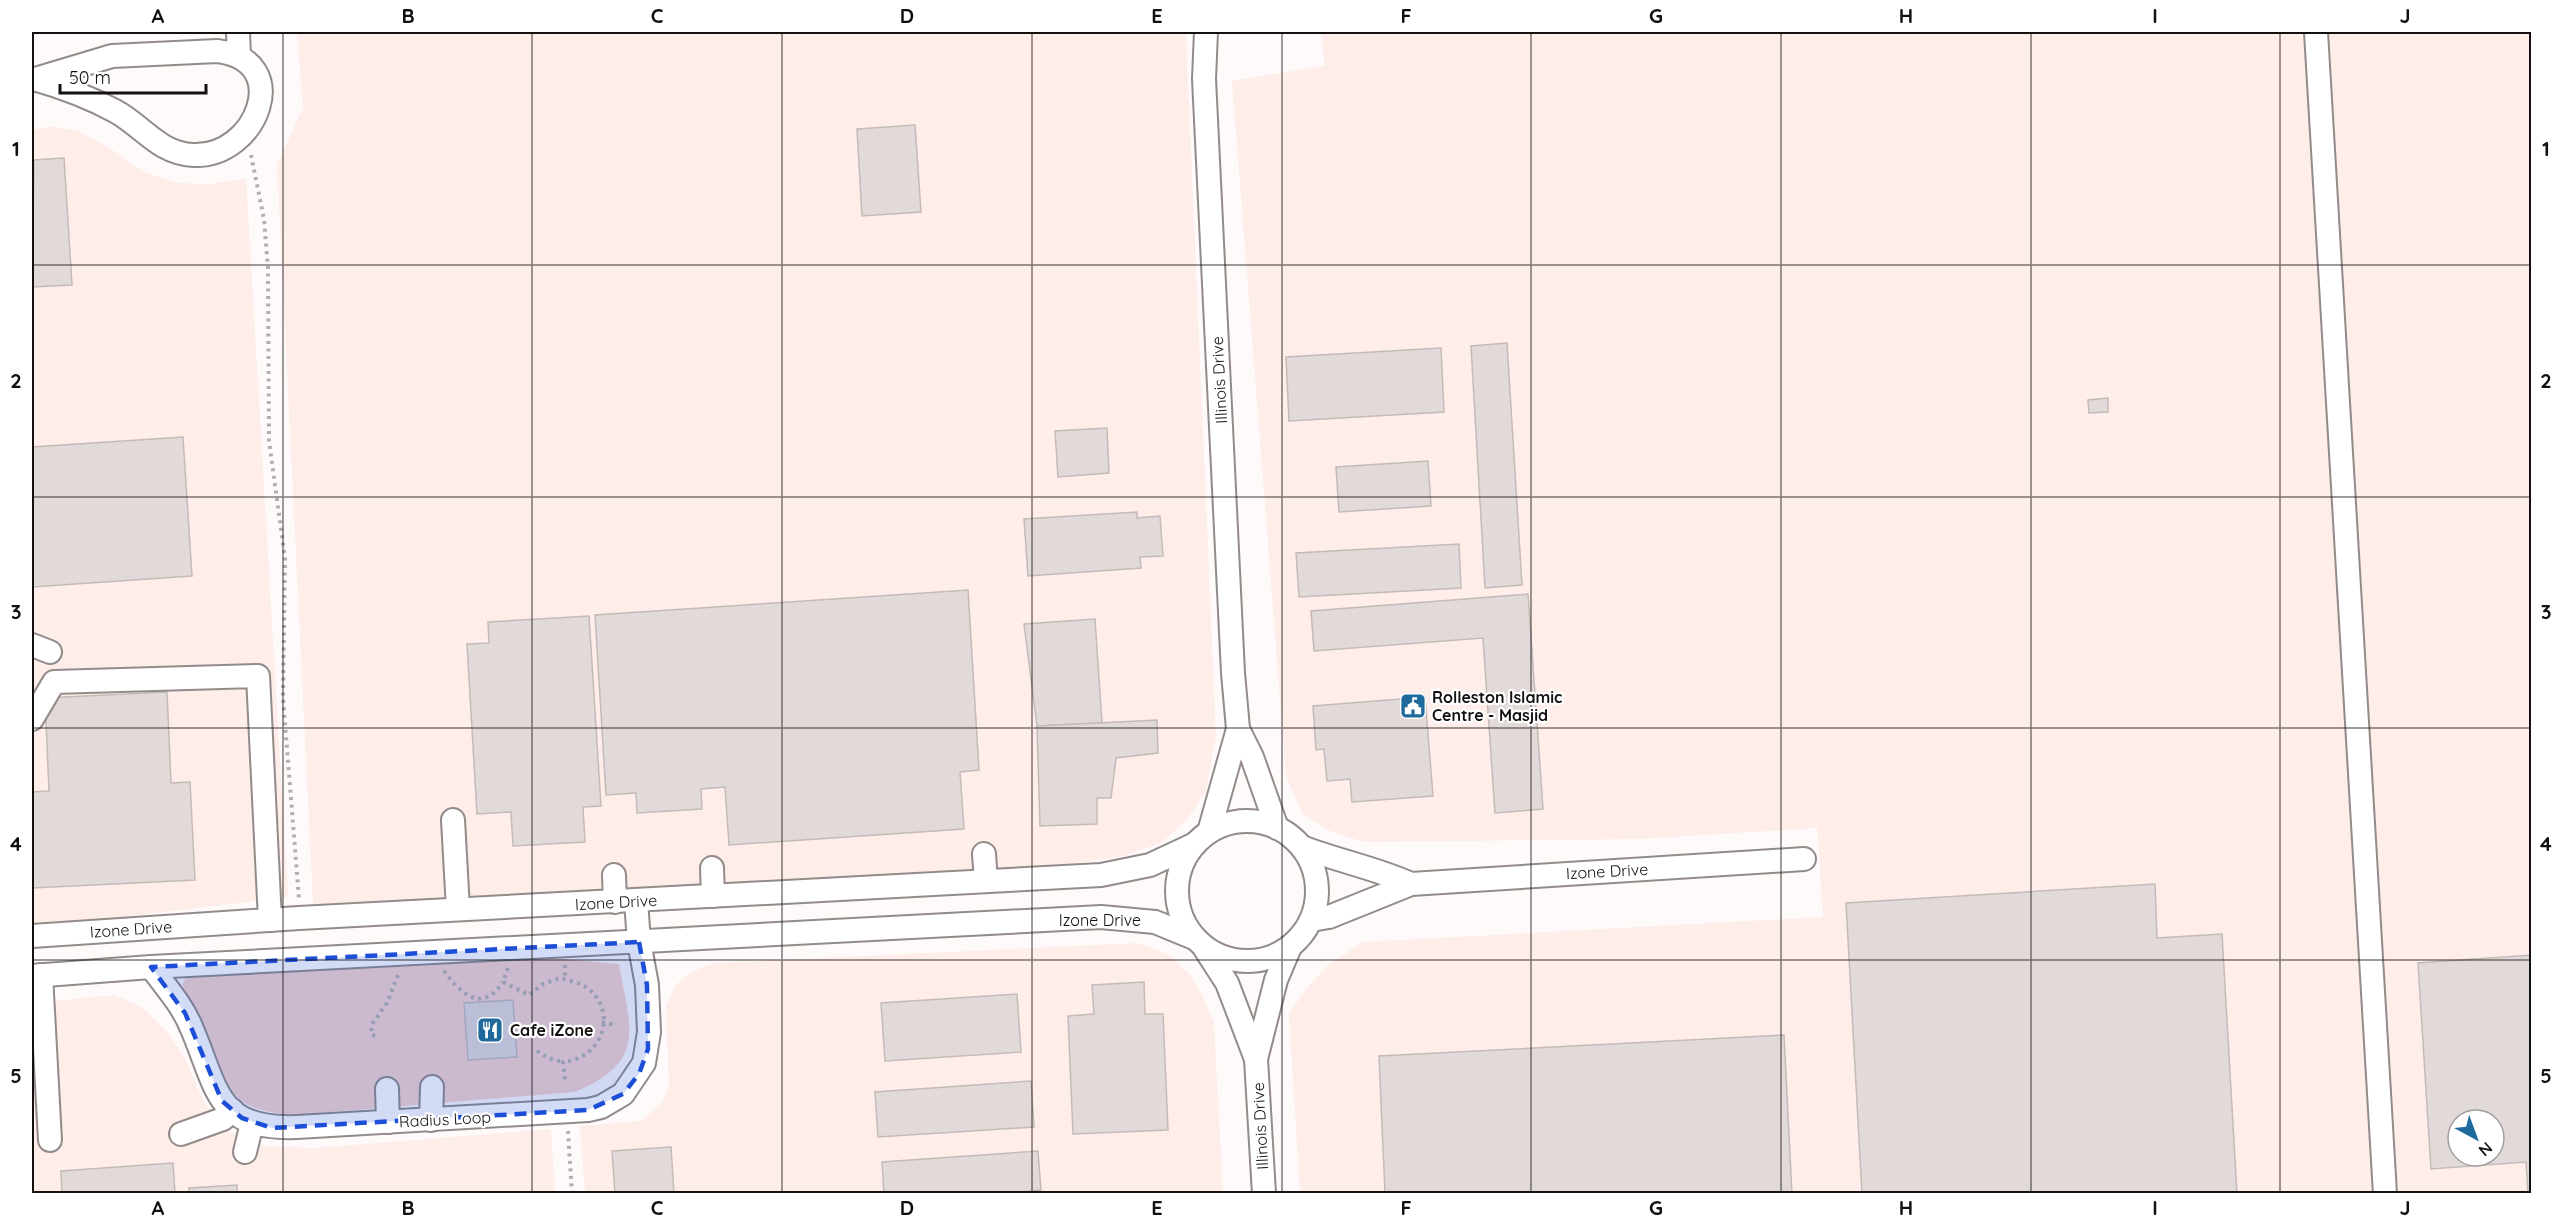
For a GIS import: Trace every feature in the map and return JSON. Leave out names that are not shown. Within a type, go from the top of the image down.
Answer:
[{"type":"street","points":[[238,32],[239,57]]},
{"type":"street","name":"Illinois Drive","points":[[1206,32],[1205,91],[1238,729],[1252,757],[1277,828]]},
{"type":"street","points":[[2316,32],[2385,1194]]},
{"type":"street","points":[[217,51],[239,57],[247,62],[259,79],[261,102],[257,114],[240,137],[226,147],[209,154],[180,153],[165,149],[117,112],[67,89],[33,80],[112,56],[217,51]]},
{"type":"street","points":[[32,719],[54,682],[258,676],[270,920]]},
{"type":"street","name":"Illinois Drive","points":[[1202,838],[1238,729]]},
{"type":"street","points":[[453,820],[458,909]]},
{"type":"street","points":[[1254,822],[1277,828],[1302,847],[1312,863],[1317,882],[1317,901],[1306,930],[1290,947],[1269,957],[1247,961],[1231,960],[1199,942],[1183,921],[1178,901],[1178,880],[1184,861],[1202,838],[1231,823],[1254,822]]},
{"type":"street","name":"Izone Drive","points":[[32,936],[458,909],[1117,874],[1150,865],[1202,838]]},
{"type":"street","name":"Izone Drive","points":[[1302,847],[1339,861],[1386,873],[1411,884]]},
{"type":"street","points":[[984,854],[986,881]]},
{"type":"street","name":"Izone Drive","points":[[1311,920],[1329,917],[1411,884],[1460,870],[1626,861],[1804,859]]},
{"type":"street","points":[[712,868],[713,896]]},
{"type":"street","name":"Radius Loop","points":[[151,967],[185,1013],[215,1090],[232,1110],[252,1123],[272,1128],[431,1120],[589,1116],[601,1107],[624,1100],[639,1074],[648,1048],[646,978],[639,942],[614,875]]},
{"type":"street","name":"Izone Drive","points":[[36,976],[151,967],[1110,917],[1155,922],[1199,942]]},
{"type":"street","name":"Illinois Drive","points":[[1199,942],[1227,983],[1256,1059],[1264,1194]]},
{"type":"street","name":"Illinois Drive","points":[[1256,1059],[1276,980],[1290,947]]},
{"type":"street","points":[[36,976],[50,1140]]},
{"type":"street","points":[[431,1120],[432,1087]]},
{"type":"street","points":[[387,1089],[388,1122]]},
{"type":"street","points":[[181,1134],[224,1119],[232,1110]]},
{"type":"street","points":[[245,1152],[252,1123]]},
{"type":"path","points":[[251,155],[257,177],[266,239],[269,299],[269,441],[285,558],[284,698],[296,835],[299,909]]},
{"type":"path","points":[[564,962],[565,980]]},
{"type":"path","points":[[443,969],[458,990],[477,999],[489,996],[504,982],[508,965]]},
{"type":"path","points":[[375,1036],[371,1034],[372,1024],[387,1003],[400,971]]},
{"type":"path","points":[[504,982],[529,995],[551,980],[565,980],[589,990],[601,1007],[602,1022],[598,1044],[594,1050],[578,1059],[564,1062],[548,1058],[537,1051]]},
{"type":"path","points":[[602,1022],[615,1025]]},
{"type":"path","points":[[564,1062],[565,1080]]},
{"type":"path","points":[[567,1124],[572,1194]]},
{"type":"highlighted area","points":[[639,942],[647,985],[648,1049],[639,1074],[623,1094],[588,1110],[272,1128],[242,1118],[222,1101],[185,1013],[151,967]]},
{"type":"shaded area","points":[[297,32],[1186,32],[1216,736],[1206,791],[1186,821],[1161,843],[1123,856],[1038,869],[313,904],[277,165],[303,108]]},
{"type":"shaded area","points":[[1321,32],[2531,32],[2531,1193],[1300,1193],[1289,1014],[1306,989],[1328,965],[1363,942],[1823,917],[1817,828],[1639,839],[1364,842],[1330,831],[1303,814],[1286,776],[1232,81],[1325,66]]},
{"type":"shaded area","points":[[52,126],[78,131],[108,147],[144,172],[178,183],[209,184],[246,178],[288,897],[32,928],[32,130]]},
{"type":"shaded area","points":[[1138,943],[1168,954],[1190,975],[1203,996],[1214,1023],[1223,1193],[585,1193],[580,1126],[642,1121],[663,1101],[669,1086],[666,1006],[676,985],[689,973],[714,963]]},
{"type":"shaded area","points":[[552,958],[619,964],[627,1007],[629,1041],[624,1055],[614,1068],[598,1080],[575,1092],[295,1115],[270,1112],[251,1106],[228,1086],[198,1012],[182,984],[186,978],[194,976]]},
{"type":"shaded area","points":[[115,995],[143,1008],[168,1033],[185,1058],[205,1104],[230,1132],[264,1146],[315,1148],[551,1129],[555,1193],[32,1193],[32,1003]]},
{"type":"building","points":[[915,125],[921,212],[862,216],[857,129]]},
{"type":"building","points":[[64,158],[72,285],[32,287],[34,160]]},
{"type":"building","points":[[1507,343],[1522,585],[1485,588],[1471,346]]},
{"type":"building","points":[[1441,348],[1444,412],[1289,421],[1286,357]]},
{"type":"building","points":[[2108,398],[2108,412],[2089,413],[2088,400]]},
{"type":"building","points":[[1107,428],[1109,473],[1058,477],[1055,431]]},
{"type":"building","points":[[183,437],[192,576],[32,587],[32,447]]},
{"type":"building","points":[[1428,461],[1431,506],[1339,512],[1336,467]]},
{"type":"building","points":[[1137,512],[1137,518],[1160,516],[1163,556],[1140,557],[1141,568],[1028,576],[1024,519]]},
{"type":"building","points":[[1459,544],[1461,588],[1299,597],[1296,553]]},
{"type":"building","points":[[968,590],[979,770],[960,772],[964,829],[729,845],[725,787],[701,789],[702,809],[637,813],[636,793],[606,795],[595,615]]},
{"type":"building","points":[[1528,594],[1543,809],[1495,813],[1483,638],[1314,651],[1311,611]]},
{"type":"building","points":[[589,616],[601,806],[583,807],[585,842],[513,846],[511,812],[477,814],[467,644],[489,643],[488,622]]},
{"type":"building","points":[[1095,619],[1102,723],[1037,726],[1024,624]]},
{"type":"building","points":[[167,692],[171,783],[190,782],[195,880],[32,888],[32,792],[49,791],[45,698]]},
{"type":"building","points":[[1425,697],[1433,796],[1352,802],[1350,779],[1327,781],[1324,749],[1316,750],[1313,706]]},
{"type":"building","points":[[1157,720],[1158,753],[1116,758],[1111,798],[1097,798],[1097,824],[1040,826],[1037,726]]},
{"type":"building","points":[[2155,884],[2157,938],[2222,934],[2237,1194],[1862,1194],[1846,903]]},
{"type":"building","points":[[2532,955],[2532,1194],[2528,1194],[2526,1162],[2506,1163],[2506,1108],[2446,1108],[2446,1168],[2431,1169],[2418,963]]},
{"type":"building","points":[[1144,982],[1145,1014],[1163,1014],[1168,1130],[1073,1134],[1068,1016],[1094,1014],[1092,985]]},
{"type":"building","points":[[1017,994],[1021,1052],[885,1061],[881,1003]]},
{"type":"building","name":"Cafe iZone","points":[[513,1000],[517,1057],[468,1060],[464,1003]]},
{"type":"building","points":[[1784,1035],[1792,1194],[1385,1194],[1379,1056]]},
{"type":"building","points":[[1031,1081],[1034,1127],[878,1137],[875,1092]]},
{"type":"building","points":[[671,1147],[674,1194],[615,1194],[612,1151]]},
{"type":"building","points":[[1038,1151],[1041,1190],[996,1194],[884,1194],[882,1162]]},
{"type":"building","points":[[173,1163],[175,1194],[62,1194],[61,1171]]},
{"type":"building","points":[[237,1185],[237,1194],[189,1194],[189,1188]]},
{"type":"place","name":"Rolleston Islamic Centre - Masjid","points":[[1413,706]]},
{"type":"place","name":"Cafe iZone","points":[[490,1030]]}]
